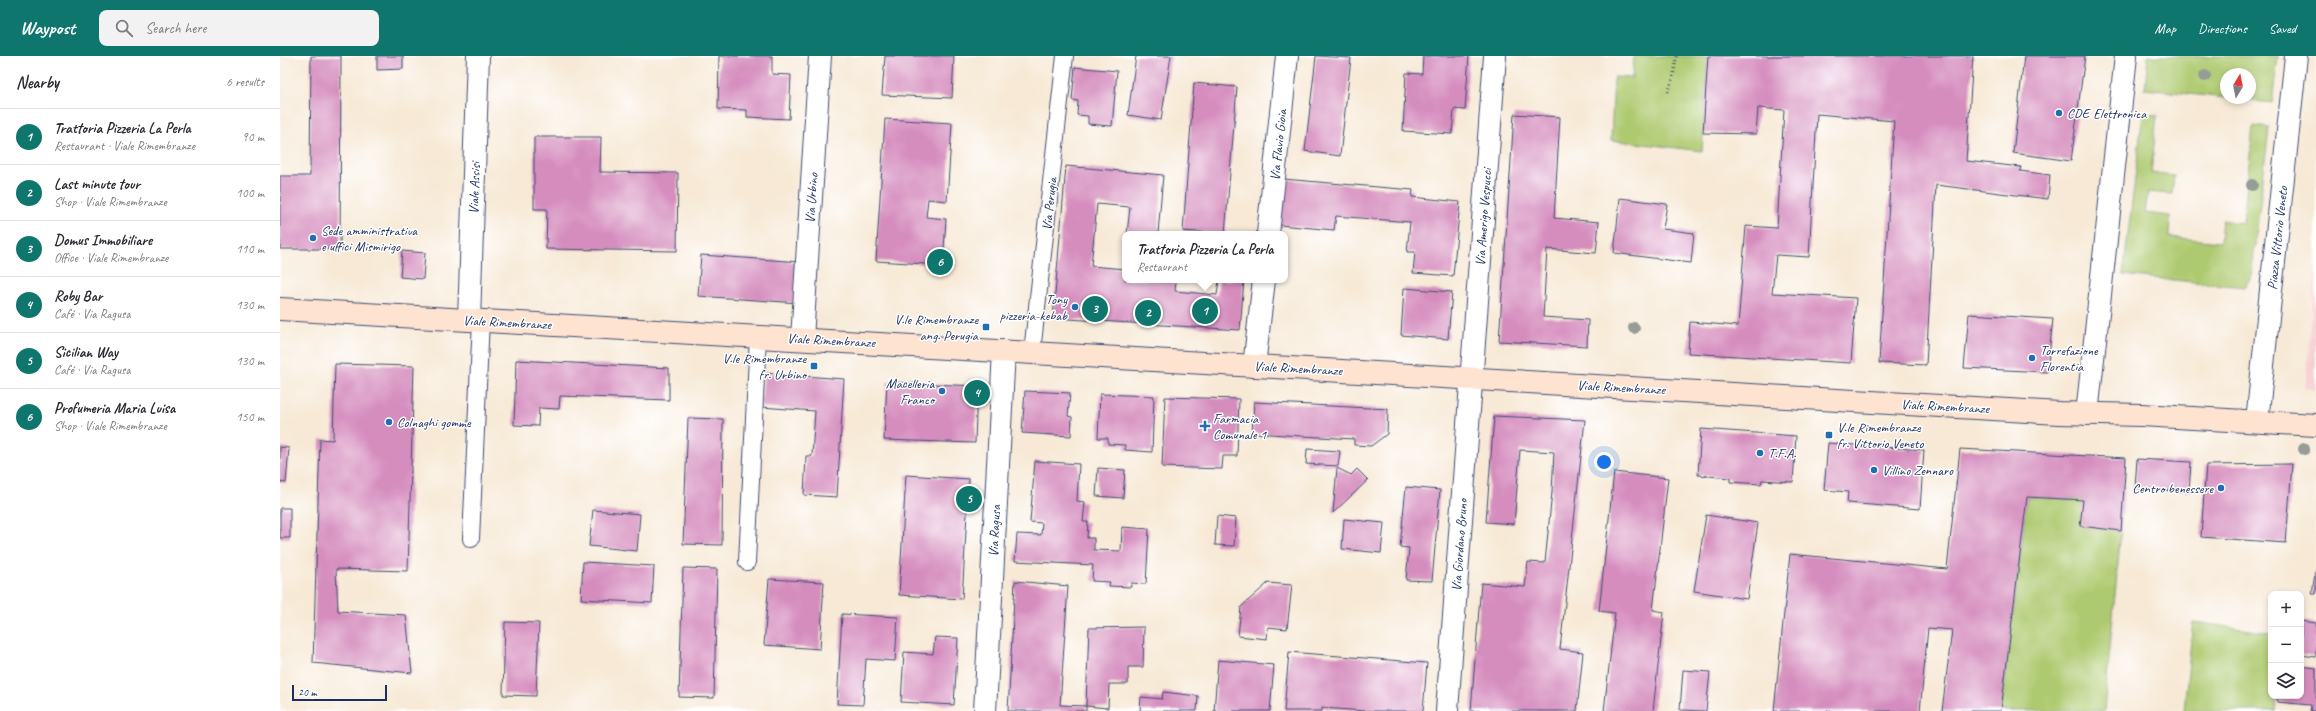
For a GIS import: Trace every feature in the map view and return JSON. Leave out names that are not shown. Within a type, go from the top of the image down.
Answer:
[{"type":"street","name":"Viale Assisi","points":[[475,320],[478,56]]},
{"type":"street","name":"Via Urbino","points":[[802,339],[820,56]]},
{"type":"street","name":"Via Flavio Gioia","points":[[1268,231],[1287,56]]},
{"type":"street","name":"Via Amerigo Vespucci","points":[[1472,379],[1495,56]]},
{"type":"street","points":[[2087,414],[2126,56]]},
{"type":"street","name":"Piazza Vittorio Veneto","points":[[2256,421],[2296,56]]},
{"type":"street","points":[[1254,366],[1264,283]]},
{"type":"street","name":"Viale Rimembranze","points":[[280,309],[1004,350],[1472,379],[2087,414],[2316,425]]},
{"type":"street","name":"Via Ragusa","points":[[985,711],[1004,350]]},
{"type":"street","name":"Via Giordano Bruno","points":[[1447,711],[1472,379]]},
{"type":"lane","name":"Via Perugia","points":[[1032,352],[1065,56]]},
{"type":"lane","points":[[471,539],[475,320]]},
{"type":"lane","points":[[747,562],[758,336]]},
{"type":"path","points":[[1668,92],[1675,71],[1676,56]]},
{"type":"shaded area","points":[[2316,268],[2316,389],[2305,389]]},
{"type":"green space","points":[[1634,56],[1708,56],[1702,151],[1611,140],[1614,77],[1632,78]]},
{"type":"green space","points":[[2148,56],[2278,56],[2272,103],[2256,101],[2256,68],[2220,68],[2220,97],[2145,89]]},
{"type":"green space","points":[[2143,114],[2157,115],[2151,173],[2174,176],[2172,194],[2148,192],[2145,213],[2170,216],[2169,237],[2220,242],[2222,220],[2243,223],[2253,126],[2269,128],[2251,278],[2244,287],[2123,275]]},
{"type":"green space","points":[[2027,497],[2083,500],[2121,531],[2104,711],[2001,711]]},
{"type":"green space","points":[[2193,622],[2268,633],[2268,699],[2277,699],[2275,711],[2184,711]]},
{"type":"building","points":[[311,56],[341,56],[340,249],[280,249],[280,176],[310,176]]},
{"type":"building","points":[[377,56],[403,56],[403,69],[377,70]]},
{"type":"building","points":[[719,56],[772,56],[772,74],[791,75],[789,119],[747,117],[747,110],[718,109]]},
{"type":"building","points":[[885,56],[954,56],[952,98],[882,95]]},
{"type":"building","points":[[1136,56],[1171,56],[1161,120],[1128,115]]},
{"type":"building","points":[[1316,56],[1351,58],[1340,156],[1305,151]]},
{"type":"building","points":[[1423,56],[1469,56],[1465,110],[1454,109],[1452,134],[1403,131],[1406,73],[1422,74]]},
{"type":"building","points":[[1708,56],[1973,56],[1966,161],[2021,167],[2020,171],[2050,175],[2048,199],[1936,185],[1926,365],[1879,363],[1894,121],[1817,114],[1809,257],[1776,255],[1772,293],[1856,298],[1851,363],[1688,353],[1690,322],[1738,326],[1746,226],[1777,228],[1784,110],[1758,108],[1756,134],[1703,133]]},
{"type":"building","points":[[2024,56],[2085,56],[2071,161],[2013,153]]},
{"type":"building","points":[[1075,67],[1117,71],[1112,126],[1088,124],[1088,116],[1077,115],[1078,101],[1072,100]]},
{"type":"building","points":[[1194,83],[1237,87],[1225,231],[1183,231]]},
{"type":"building","points":[[1514,114],[1560,117],[1554,218],[1599,222],[1596,253],[1547,249],[1543,317],[1588,320],[1587,346],[1499,341]]},
{"type":"building","points":[[885,119],[952,123],[947,201],[928,199],[926,217],[946,219],[943,265],[876,261]]},
{"type":"building","points":[[534,137],[601,137],[600,172],[678,173],[677,251],[546,249],[547,209],[534,209]]},
{"type":"building","points":[[1066,166],[1163,175],[1158,231],[1127,231],[1130,207],[1097,204],[1091,266],[1122,269],[1122,283],[1176,283],[1175,291],[1217,295],[1219,283],[1244,283],[1240,330],[1053,318]]},
{"type":"building","points":[[1283,179],[1413,190],[1412,197],[1460,202],[1453,276],[1413,273],[1415,252],[1407,252],[1410,222],[1336,216],[1334,230],[1279,225]]},
{"type":"building","points":[[1620,198],[1667,204],[1663,229],[1694,233],[1691,263],[1614,253]]},
{"type":"building","points":[[402,251],[425,253],[423,279],[400,277]]},
{"type":"building","points":[[701,255],[801,262],[799,303],[698,296]]},
{"type":"building","points":[[1404,288],[1452,292],[1448,339],[1401,335]]},
{"type":"building","points":[[1969,314],[2053,319],[2047,372],[1964,368]]},
{"type":"building","points":[[516,360],[669,368],[669,400],[560,396],[559,409],[539,408],[538,426],[514,425]]},
{"type":"building","points":[[335,364],[414,366],[408,571],[336,569],[338,611],[406,615],[412,673],[313,663],[320,439],[333,440]]},
{"type":"building","points":[[764,373],[844,379],[837,497],[804,495],[806,456],[812,456],[815,411],[761,407]]},
{"type":"building","points":[[887,382],[977,386],[975,443],[884,440]]},
{"type":"building","points":[[1025,391],[1070,393],[1068,416],[1072,417],[1071,436],[1022,433]]},
{"type":"building","points":[[1100,394],[1154,396],[1152,452],[1125,450],[1125,445],[1108,444],[1108,438],[1098,438]]},
{"type":"building","points":[[1165,397],[1239,399],[1237,456],[1223,456],[1222,469],[1162,467]]},
{"type":"building","points":[[1254,402],[1388,409],[1387,434],[1371,446],[1354,445],[1354,439],[1252,433]]},
{"type":"building","points":[[1494,416],[1585,420],[1560,649],[1583,652],[1577,711],[1471,711],[1481,583],[1525,587],[1528,562],[1545,563],[1552,492],[1554,452],[1520,450],[1514,524],[1486,522]]},
{"type":"building","points":[[688,418],[723,419],[722,545],[683,544]]},
{"type":"building","points":[[1701,429],[1796,436],[1793,482],[1762,480],[1761,484],[1730,482],[1730,478],[1698,475]]},
{"type":"building","name":"Villino Zennaro","points":[[1828,443],[1924,450],[1920,509],[1847,503],[1848,492],[1824,490]]},
{"type":"building","points":[[280,447],[289,448],[286,483],[280,482]]},
{"type":"building","points":[[1307,449],[1340,451],[1338,466],[1306,464]]},
{"type":"building","points":[[1960,449],[2126,458],[2121,531],[2080,526],[2083,500],[2027,497],[2001,711],[1942,711],[1952,630],[1928,628],[1920,711],[1774,711],[1790,554],[1947,569]]},
{"type":"building","points":[[2137,459],[2191,462],[2189,492],[2135,488]]},
{"type":"building","points":[[1035,461],[1079,464],[1077,501],[1085,502],[1083,522],[1088,522],[1087,538],[1094,538],[1094,550],[1121,551],[1122,527],[1149,529],[1146,584],[1131,583],[1131,587],[1109,586],[1110,582],[1092,581],[1093,565],[1015,561],[1017,534],[1041,535],[1042,523],[1030,522]]},
{"type":"building","points":[[2292,464],[2286,543],[2201,537],[2206,465]]},
{"type":"building","points":[[1098,468],[1125,470],[1123,498],[1096,496]]},
{"type":"building","points":[[1337,468],[1351,475],[1357,469],[1368,480],[1333,513]]},
{"type":"building","points":[[1614,472],[1668,478],[1653,610],[1664,612],[1653,711],[1604,711],[1615,613],[1599,611]]},
{"type":"building","points":[[906,475],[969,479],[962,599],[899,595]]},
{"type":"building","points":[[1406,487],[1440,490],[1432,581],[1406,580],[1409,548],[1400,547]]},
{"type":"building","points":[[280,508],[290,508],[290,538],[280,538]]},
{"type":"building","points":[[593,510],[640,514],[637,551],[589,546]]},
{"type":"building","points":[[1706,515],[1758,523],[1747,599],[1694,591]]},
{"type":"building","points":[[1217,516],[1236,518],[1234,546],[1215,545]]},
{"type":"building","points":[[1344,519],[1384,523],[1381,553],[1342,549]]},
{"type":"building","points":[[583,562],[654,566],[652,603],[581,599]]},
{"type":"building","points":[[683,568],[717,569],[714,698],[679,697]]},
{"type":"building","points":[[2315,572],[2316,594],[2312,594]]},
{"type":"building","points":[[769,579],[824,582],[820,649],[764,645]]},
{"type":"building","points":[[1015,581],[1068,586],[1060,705],[1086,706],[1086,711],[1008,711]]},
{"type":"building","points":[[1268,583],[1292,585],[1287,629],[1268,627],[1267,639],[1238,636],[1241,607]]},
{"type":"building","points":[[842,614],[898,617],[895,661],[866,659],[863,705],[837,704]]},
{"type":"building","points":[[2304,621],[2316,623],[2316,657],[2304,655]]},
{"type":"building","points":[[505,622],[539,623],[536,696],[503,695]]},
{"type":"building","points":[[1144,627],[1143,667],[1128,667],[1128,684],[1109,684],[1108,708],[1086,706],[1089,628]]},
{"type":"building","points":[[935,637],[958,638],[954,705],[901,702],[904,652],[933,654]]},
{"type":"building","points":[[1289,652],[1427,663],[1423,711],[1365,711],[1322,708],[1322,711],[1284,711]]},
{"type":"building","points":[[1218,660],[1274,665],[1270,711],[1214,711]]},
{"type":"building","points":[[2304,666],[2316,668],[2316,711],[2310,711],[2311,705],[2277,702],[2278,699],[2304,699]]},
{"type":"building","points":[[1683,670],[1710,672],[1706,711],[1680,710]]},
{"type":"building","points":[[1163,692],[1198,696],[1197,711],[1140,711],[1141,697],[1162,699]]},
{"type":"place","name":"CDE Elettronica","points":[[2059,113]]},
{"type":"place","name":"Sede amministrativa e uffici Mismirigo","points":[[313,238]]},
{"type":"place","name":"Profumeria Maria Luisa","points":[[940,262]]},
{"type":"place","name":"Tony pizzeria-kebab","points":[[1075,307]]},
{"type":"place","name":"Domus Immobiliare","points":[[1095,309]]},
{"type":"place","name":"Trattoria Pizzeria La Perla","points":[[1205,311]]},
{"type":"place","name":"Last minute tour","points":[[1148,313]]},
{"type":"place","name":"V.le Rimembranze ang. Perugia","points":[[986,327]]},
{"type":"place","name":"Torrefazione Florentia","points":[[2032,358]]},
{"type":"place","name":"V.le Rimembranze fr. Urbino","points":[[814,366]]},
{"type":"place","name":"Macelleria Franco","points":[[942,391]]},
{"type":"place","name":"Roby Bar","points":[[977,393]]},
{"type":"place","name":"Colnaghi gomme","points":[[389,422]]},
{"type":"place","name":"Farmacia Comunale 1","points":[[1205,426]]},
{"type":"place","name":"V.le Rimembranze fr. Vittorio Veneto","points":[[1829,435]]},
{"type":"place","name":"T.F.A.","points":[[1760,453]]},
{"type":"place","name":"Villino Zennaro","points":[[1874,470]]},
{"type":"place","name":"Centro benessere","points":[[2221,488]]},
{"type":"place","name":"Sicilian Way","points":[[969,499]]}]
